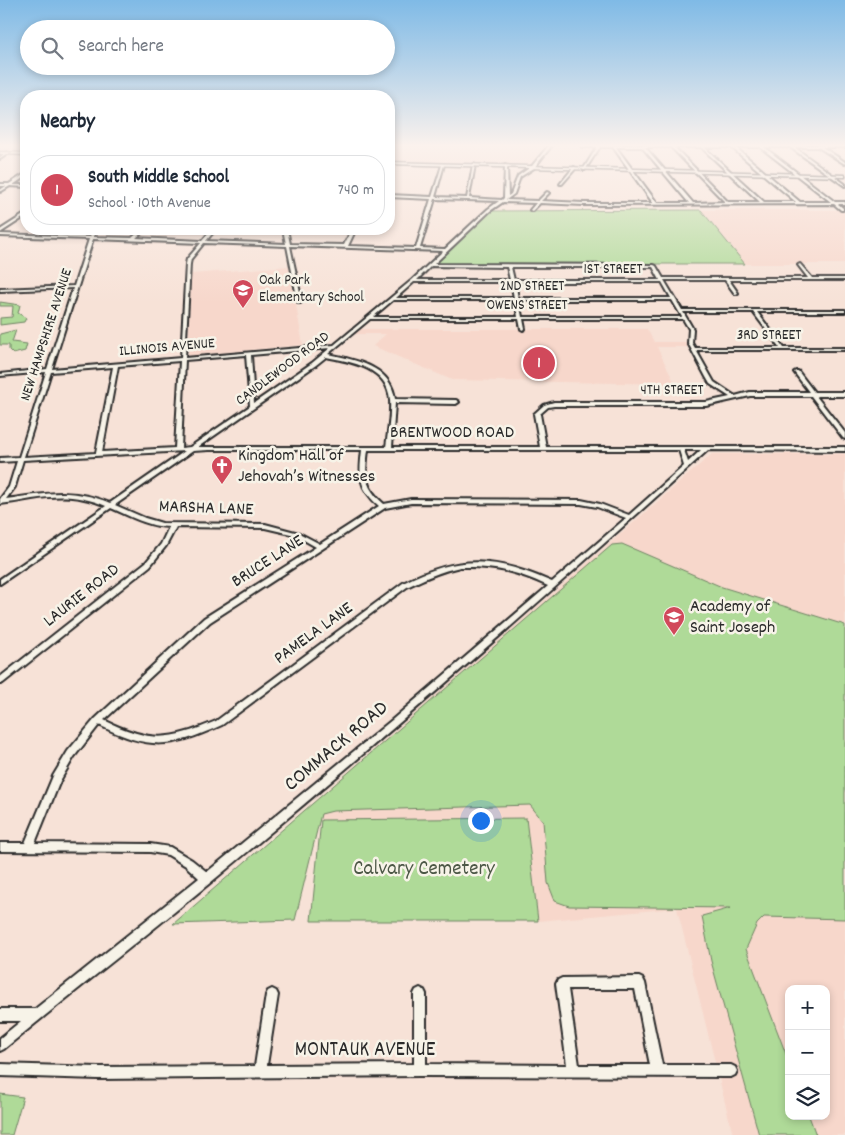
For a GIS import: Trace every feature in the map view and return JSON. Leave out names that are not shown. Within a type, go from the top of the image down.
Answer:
[{"type":"street","points":[[418,249],[434,197],[584,204],[845,203]]},
{"type":"street","name":"CANDLEWOOD ROAD","points":[[0,582],[314,364],[413,281],[489,210],[508,197]]},
{"type":"street","points":[[532,210],[544,197]]},
{"type":"street","points":[[651,197],[656,204]]},
{"type":"street","points":[[686,197],[692,204]]},
{"type":"street","points":[[721,197],[728,204]]},
{"type":"street","points":[[756,197],[764,204]]},
{"type":"street","points":[[792,197],[799,203]]},
{"type":"street","points":[[826,197],[842,209]]},
{"type":"street","points":[[0,234],[20,219]]},
{"type":"street","points":[[0,234],[20,235]]},
{"type":"street","points":[[22,235],[446,250]]},
{"type":"street","name":"NEW HAMPSHIRE AVENUE","points":[[1,503],[12,487],[91,235]]},
{"type":"street","points":[[132,240],[137,235]]},
{"type":"street","points":[[178,449],[188,264],[189,259],[208,235]]},
{"type":"street","points":[[286,235],[300,302]]},
{"type":"street","points":[[346,247],[351,235]]},
{"type":"street","points":[[430,265],[654,266],[691,329],[690,343],[692,349],[712,382],[735,398]]},
{"type":"street","points":[[509,265],[523,329]]},
{"type":"street","points":[[800,265],[811,279]]},
{"type":"street","points":[[726,279],[736,293]]},
{"type":"street","name":"1ST STREET","points":[[413,281],[845,279]]},
{"type":"street","points":[[0,290],[76,287]]},
{"type":"street","name":"2ND STREET","points":[[390,299],[674,299]]},
{"type":"street","points":[[681,311],[845,311]]},
{"type":"street","points":[[754,311],[783,349]]},
{"type":"street","name":"OWENS STREET","points":[[369,318],[685,318]]},
{"type":"street","name":"ILLINOIS AVENUE","points":[[0,376],[336,346]]},
{"type":"street","points":[[310,348],[314,364]]},
{"type":"street","name":"3RD STREET","points":[[692,349],[845,349]]},
{"type":"street","points":[[248,353],[252,406]]},
{"type":"street","points":[[324,355],[354,362],[379,374],[389,384],[393,401],[389,448]]},
{"type":"street","points":[[99,454],[116,365]]},
{"type":"street","points":[[796,372],[845,437]]},
{"type":"street","name":"4TH STREET","points":[[543,448],[538,414],[546,406],[563,404],[706,404],[750,394],[845,394]]},
{"type":"street","points":[[393,401],[456,402]]},
{"type":"street","name":"BRENTWOOD ROAD","points":[[0,460],[194,448],[845,449]]},
{"type":"street","points":[[365,448],[362,475],[364,484],[368,494],[383,506]]},
{"type":"street","points":[[681,449],[687,466]]},
{"type":"street","name":"COMMACK ROAD","points":[[0,1045],[206,879],[414,705],[706,449]]},
{"type":"street","name":"MARSHA LANE","points":[[1,503],[74,495],[86,496],[150,522],[173,526],[265,526],[297,534],[320,546]]},
{"type":"street","name":"BRUCE LANE","points":[[28,847],[56,779],[71,754],[98,721],[207,620],[383,506],[410,501],[581,502],[598,504],[629,517]]},
{"type":"street","name":"LAURIE ROAD","points":[[0,682],[148,564],[164,545],[173,526]]},
{"type":"street","name":"PAMELA LANE","points":[[98,721],[138,739],[176,740],[196,734],[219,723],[405,585],[418,577],[438,569],[467,564],[493,564],[531,574],[552,585]]},
{"type":"street","points":[[0,847],[150,848],[170,852],[189,863],[206,879]]},
{"type":"street","points":[[574,1072],[562,984],[639,984],[657,1071]]},
{"type":"street","points":[[420,994],[420,1070]]},
{"type":"street","points":[[260,1072],[272,995]]},
{"type":"street","points":[[0,1015],[37,1015]]},
{"type":"street","name":"MONTAUK AVENUE","points":[[0,1070],[98,1073],[420,1070],[574,1072],[731,1071]]},
{"type":"shaded area","points":[[701,210],[845,210],[845,264],[745,264]]},
{"type":"shaded area","name":"Oak Park Elementary School","points":[[289,266],[303,345],[188,356],[191,274]]},
{"type":"shaded area","points":[[360,329],[647,329],[654,342],[686,342],[688,347],[657,347],[675,384],[452,380],[373,346],[386,334],[355,334]]},
{"type":"shaded area","name":"Academy of Saint Joseph","points":[[712,454],[845,454],[845,1135],[733,1135],[677,908],[538,921],[526,818],[293,820]]},
{"type":"green space","points":[[701,210],[745,264],[434,264],[492,211]]},
{"type":"green space","points":[[0,302],[20,305],[18,313],[26,318],[24,322],[0,325],[0,318],[12,317],[13,306],[0,306]]},
{"type":"green space","points":[[16,330],[12,342],[27,344],[25,351],[13,354],[9,350],[9,345],[0,345],[0,334]]},
{"type":"green space","name":"Academy of Saint Joseph","points":[[622,544],[722,587],[845,625],[845,919],[764,917],[757,924],[746,949],[785,1051],[785,1120],[810,1120],[816,1135],[759,1135],[711,961],[702,916],[731,908],[569,906],[555,901],[548,883],[543,821],[530,805],[333,811],[321,814],[295,920],[173,924],[612,545]]},
{"type":"green space","name":"Calvary Cemetery","points":[[526,818],[538,921],[311,921],[321,820]]},
{"type":"green space","points":[[0,1094],[23,1097],[12,1135],[0,1135]]},
{"type":"place","name":"Oak Park Elementary School","points":[[243,309]]},
{"type":"place","name":"South Middle School","points":[[539,363]]},
{"type":"place","name":"Kingdom Hall of Jehovah’s Witnesses","points":[[222,485]]},
{"type":"place","name":"Academy of Saint Joseph","points":[[674,636]]}]
